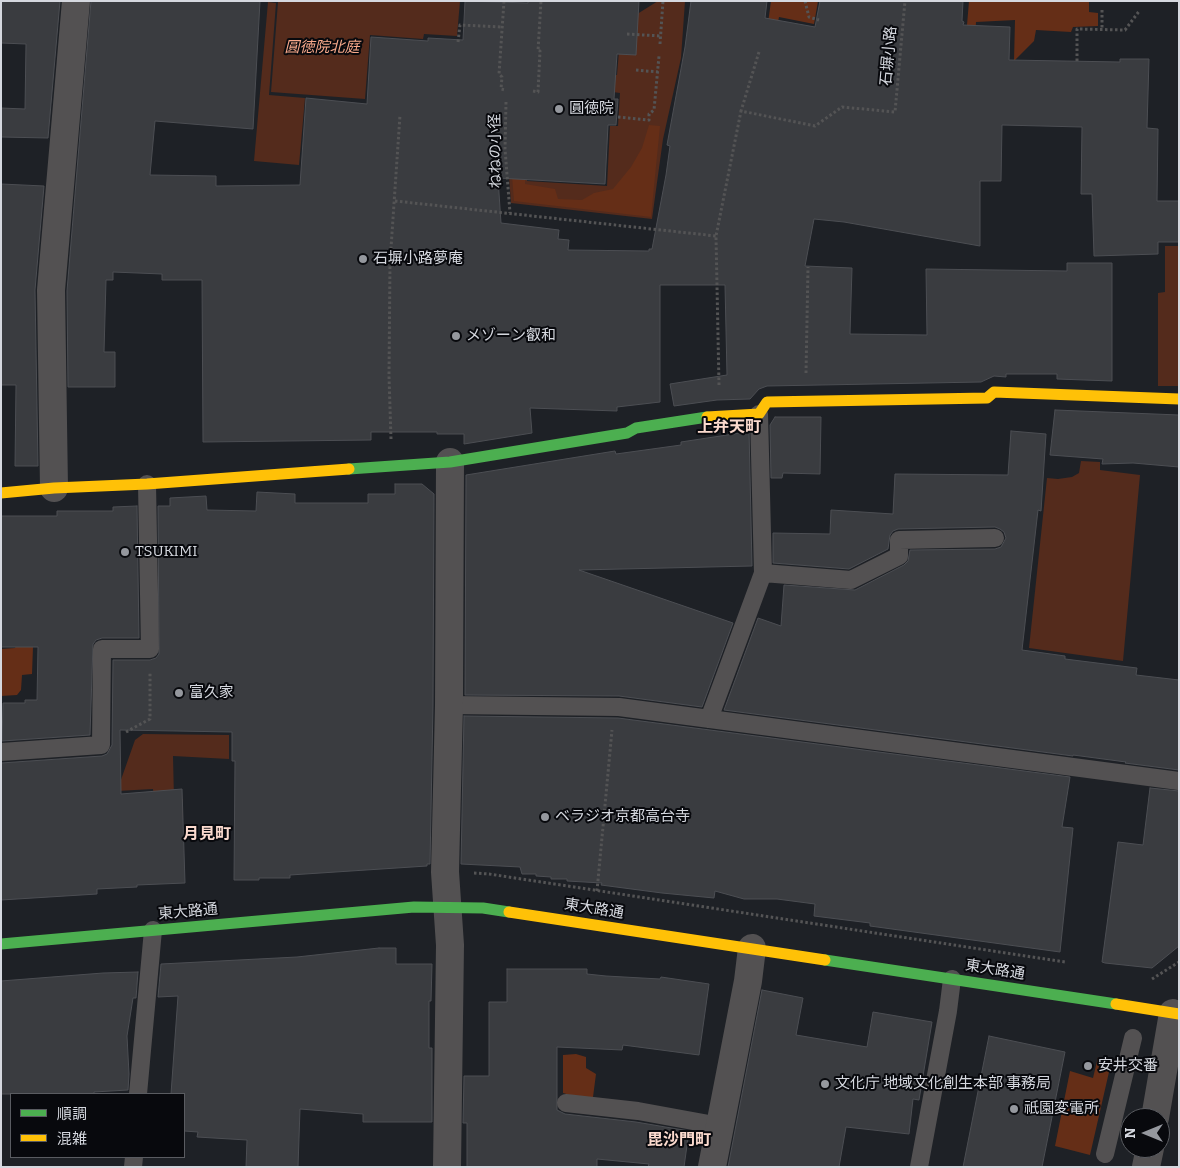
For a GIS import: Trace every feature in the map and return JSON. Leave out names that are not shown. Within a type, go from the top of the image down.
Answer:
[{"type":"street","points":[[54,488],[51,290],[76,1]]},
{"type":"street","points":[[1,493],[450,462],[627,433],[636,428],[719,415],[758,414],[767,402],[987,398],[994,392],[1179,399]]},
{"type":"street","points":[[447,1167],[450,945],[445,872],[449,705],[450,462]]},
{"type":"street","name":"東大路通","points":[[1,944],[414,907],[483,908],[952,978],[1176,1014]]},
{"type":"street","points":[[712,1167],[748,981],[752,948]]},
{"type":"street","points":[[1157,1108],[1176,1014]]},
{"type":"lane","points":[[709,719],[762,573],[758,414]]},
{"type":"lane","points":[[1,752],[102,745],[102,649],[150,649],[147,484]]},
{"type":"lane","points":[[762,573],[851,580],[899,556],[899,540],[995,538]]},
{"type":"lane","points":[[449,705],[614,707],[1179,780]]},
{"type":"lane","points":[[138,1093],[153,930]]},
{"type":"lane","points":[[919,1167],[948,1011],[952,978]]},
{"type":"lane","points":[[1103,1161],[1133,1038]]},
{"type":"lane","points":[[566,1103],[638,1111],[720,1126]]},
{"type":"path","points":[[504,1],[499,74],[502,77],[501,89],[505,90]]},
{"type":"path","points":[[534,92],[538,92],[540,1]]},
{"type":"path","points":[[660,44],[663,1]]},
{"type":"path","points":[[805,1],[809,17],[819,20]]},
{"type":"path","name":"石塀小路","points":[[741,111],[815,126],[842,107],[895,112],[905,1]]},
{"type":"path","points":[[1102,10],[1102,30]]},
{"type":"path","points":[[1076,61],[1077,29],[1125,30],[1140,10]]},
{"type":"path","points":[[458,42],[460,24],[502,27]]},
{"type":"path","points":[[627,34],[661,36]]},
{"type":"path","points":[[719,415],[716,236],[741,111],[758,52]]},
{"type":"path","points":[[618,117],[648,120],[649,114],[654,110],[659,56]]},
{"type":"path","points":[[636,70],[658,72]]},
{"type":"path","name":"ねねの小径","points":[[506,102],[505,148],[510,213]]},
{"type":"path","points":[[392,467],[389,376],[390,272],[400,115]]},
{"type":"path","points":[[395,201],[716,236]]},
{"type":"path","points":[[805,402],[808,267]]},
{"type":"path","points":[[102,745],[150,719],[150,649]]},
{"type":"path","points":[[597,891],[614,707]]},
{"type":"path","points":[[489,874],[1065,962]]},
{"type":"path","points":[[1149,981],[1179,962]]},
{"type":"green space","name":"圓徳院北庭","points":[[269,1],[460,1],[457,36],[424,34],[423,39],[370,35],[365,99],[271,92],[278,2]]},
{"type":"green space","points":[[658,1],[685,1],[681,58],[663,139],[652,219],[511,203],[507,149],[532,105],[527,181],[607,186],[610,126],[618,126],[620,93],[606,91],[607,75],[617,75],[622,15],[634,16]]},
{"type":"green space","points":[[268,2],[276,3],[269,95],[305,98],[299,165],[254,161]]},
{"type":"green space","points":[[1165,246],[1179,246],[1179,386],[1158,386],[1158,293],[1165,292]]},
{"type":"green space","points":[[1081,461],[1100,462],[1100,470],[1140,475],[1123,661],[1029,648],[1047,478],[1072,477],[1079,473]]},
{"type":"green space","points":[[143,734],[229,735],[229,759],[173,756],[174,799],[183,799],[183,819],[155,820],[153,789],[117,791],[135,740]]},
{"type":"shaded area","points":[[771,1],[818,1],[814,24],[779,17],[773,47],[765,45]]},
{"type":"shaded area","points":[[969,1],[1089,1],[1089,12],[1098,13],[1098,26],[1073,27],[1071,32],[1036,30],[1034,41],[1014,61],[1015,20],[976,22],[975,39],[966,37]]},
{"type":"shaded area","points":[[649,125],[660,126],[651,217],[514,201],[510,151],[525,130],[525,184],[555,189],[558,199],[582,200],[594,193],[613,189],[631,167],[642,148]]},
{"type":"shaded area","points":[[44,642],[33,647],[32,674],[22,675],[21,690],[17,695],[1,696],[1,649],[15,648],[16,645]]},
{"type":"shaded area","points":[[576,1054],[586,1057],[586,1068],[596,1074],[593,1097],[577,1097],[563,1093],[563,1055]]},
{"type":"shaded area","points":[[1098,1057],[1109,1072],[1090,1155],[1055,1146],[1070,1071],[1093,1078]]},
{"type":"building","points":[[1,1],[60,1],[48,138],[1,137],[1,108],[25,109],[26,44],[1,43]]},
{"type":"building","points":[[91,1],[260,1],[253,129],[155,121],[150,175],[216,176],[216,186],[300,185],[306,98],[367,104],[371,37],[428,41],[428,38],[463,40],[465,1],[528,3],[528,1],[639,1],[636,55],[617,54],[614,99],[618,99],[616,125],[608,125],[605,184],[498,178],[501,223],[559,230],[558,239],[569,240],[568,250],[649,251],[649,249],[652,249],[666,175],[670,146],[667,145],[685,47],[691,1],[767,1],[765,18],[815,27],[820,1],[963,1],[963,25],[1010,27],[1009,60],[1120,62],[1120,59],[1149,59],[1147,128],[1158,129],[1157,201],[1179,201],[1179,242],[1158,242],[1158,254],[1094,256],[1092,194],[1081,194],[1082,127],[1002,125],[1001,181],[980,181],[980,246],[844,222],[814,219],[805,266],[852,268],[850,334],[927,335],[926,269],[1067,271],[1067,263],[1112,263],[1112,381],[1057,379],[1057,374],[1006,374],[1006,377],[994,376],[981,382],[767,386],[759,389],[750,399],[717,400],[674,406],[670,384],[727,375],[725,285],[660,285],[660,402],[617,407],[617,411],[530,408],[532,433],[464,444],[464,434],[437,434],[437,432],[371,432],[371,440],[203,442],[202,280],[162,280],[162,274],[113,272],[113,280],[106,280],[104,352],[115,352],[115,387],[68,387],[67,291]]},
{"type":"building","points":[[1,184],[44,186],[35,290],[38,466],[15,466],[16,385],[1,385]]},
{"type":"building","points":[[1055,410],[1179,415],[1179,467],[1133,463],[1102,464],[1103,459],[1050,455]]},
{"type":"building","points":[[775,417],[821,417],[820,474],[783,473],[782,478],[771,478],[770,425]]},
{"type":"building","points":[[740,430],[749,430],[752,566],[579,570],[733,623],[702,707],[619,696],[465,695],[466,475],[615,451],[616,454],[681,445],[681,442],[740,433]]},
{"type":"building","points":[[1011,431],[1046,434],[1041,511],[1038,510],[1022,650],[1065,656],[1065,659],[1137,668],[1136,675],[1179,680],[1179,770],[724,710],[758,618],[781,626],[784,585],[855,590],[904,565],[908,561],[910,550],[995,549],[1001,547],[1006,538],[1004,532],[995,527],[898,529],[890,535],[888,549],[849,569],[773,563],[773,533],[830,534],[831,510],[893,514],[895,474],[1008,475]]},
{"type":"building","points":[[395,484],[422,484],[434,494],[430,864],[427,864],[427,866],[290,875],[290,878],[234,880],[235,761],[232,761],[232,732],[120,730],[121,794],[182,789],[185,883],[97,889],[97,894],[1,900],[1,763],[102,756],[107,754],[112,745],[113,660],[150,660],[156,658],[159,654],[158,506],[170,506],[170,498],[206,496],[207,510],[256,511],[257,492],[295,494],[295,503],[368,503],[368,494],[395,494]]},
{"type":"building","points":[[137,506],[139,638],[102,638],[96,640],[93,644],[90,735],[2,741],[3,703],[25,703],[25,700],[37,700],[38,647],[1,647],[1,516],[57,516],[57,511],[113,511],[113,507]]},
{"type":"building","points":[[464,716],[618,718],[1070,777],[1062,827],[1073,828],[1060,952],[870,926],[870,923],[814,916],[815,904],[777,899],[744,899],[715,891],[714,898],[662,893],[601,885],[602,883],[551,879],[551,877],[536,876],[536,874],[522,874],[520,867],[461,864]]},
{"type":"building","points":[[1150,788],[1179,791],[1179,946],[1152,968],[1105,963],[1102,962],[1118,842],[1143,845]]},
{"type":"building","points":[[379,948],[396,948],[396,964],[432,964],[431,1001],[429,1001],[429,1048],[432,1048],[432,1122],[363,1122],[363,1114],[300,1109],[298,1167],[246,1167],[247,1140],[197,1137],[198,1132],[185,1131],[185,1093],[171,1093],[178,996],[158,997],[161,964],[297,957]]},
{"type":"building","points":[[507,969],[587,969],[587,974],[660,979],[661,977],[709,984],[699,1055],[623,1045],[622,1050],[557,1047],[557,1110],[565,1114],[636,1122],[689,1131],[684,1167],[648,1167],[649,1164],[597,1159],[597,1167],[467,1167],[467,1123],[463,1123],[464,1076],[489,1076],[489,1002],[507,1002]]},
{"type":"building","points":[[138,972],[136,998],[133,998],[127,1036],[128,1090],[94,1093],[1,1094],[1,981]]},
{"type":"building","points":[[762,990],[803,998],[796,1035],[867,1047],[873,1012],[932,1022],[919,1100],[913,1099],[909,1134],[846,1127],[839,1167],[728,1167]]},
{"type":"building","name":"祇園変電所","points":[[989,1036],[1065,1052],[1042,1167],[963,1167]]},
{"type":"traffic: fast","points":[[349,469],[450,462],[627,433],[636,428],[707,417]]},
{"type":"traffic: fast","points":[[1,944],[414,907],[483,908],[509,912]]},
{"type":"traffic: fast","points":[[825,960],[1116,1004]]},
{"type":"traffic: slow","points":[[707,417],[759,414],[767,402],[987,398],[994,392],[1179,399]]},
{"type":"traffic: slow","points":[[1,493],[349,469]]},
{"type":"traffic: slow","points":[[509,912],[825,960]]},
{"type":"traffic: slow","points":[[1116,1004],[1179,1014]]},
{"type":"place","name":"圓徳院","points":[[559,109]]},
{"type":"place","name":"石塀小路夢庵","points":[[363,259]]},
{"type":"place","name":"メゾーン叡和","points":[[456,336]]},
{"type":"place","name":"TSUKIMI","points":[[125,552]]},
{"type":"place","name":"富久家","points":[[179,693]]},
{"type":"place","name":"ベラジオ京都高台寺","points":[[545,817]]},
{"type":"place","name":"安井交番","points":[[1088,1066]]},
{"type":"place","name":"文化庁 地域文化創生本部 事務局","points":[[825,1084]]},
{"type":"place","name":"祇園変電所","points":[[1014,1109]]},
{"type":"district","name":"上弁天町","points":[[729,428]]},
{"type":"district","name":"月見町","points":[[207,835]]},
{"type":"district","name":"毘沙門町","points":[[679,1141]]}]
